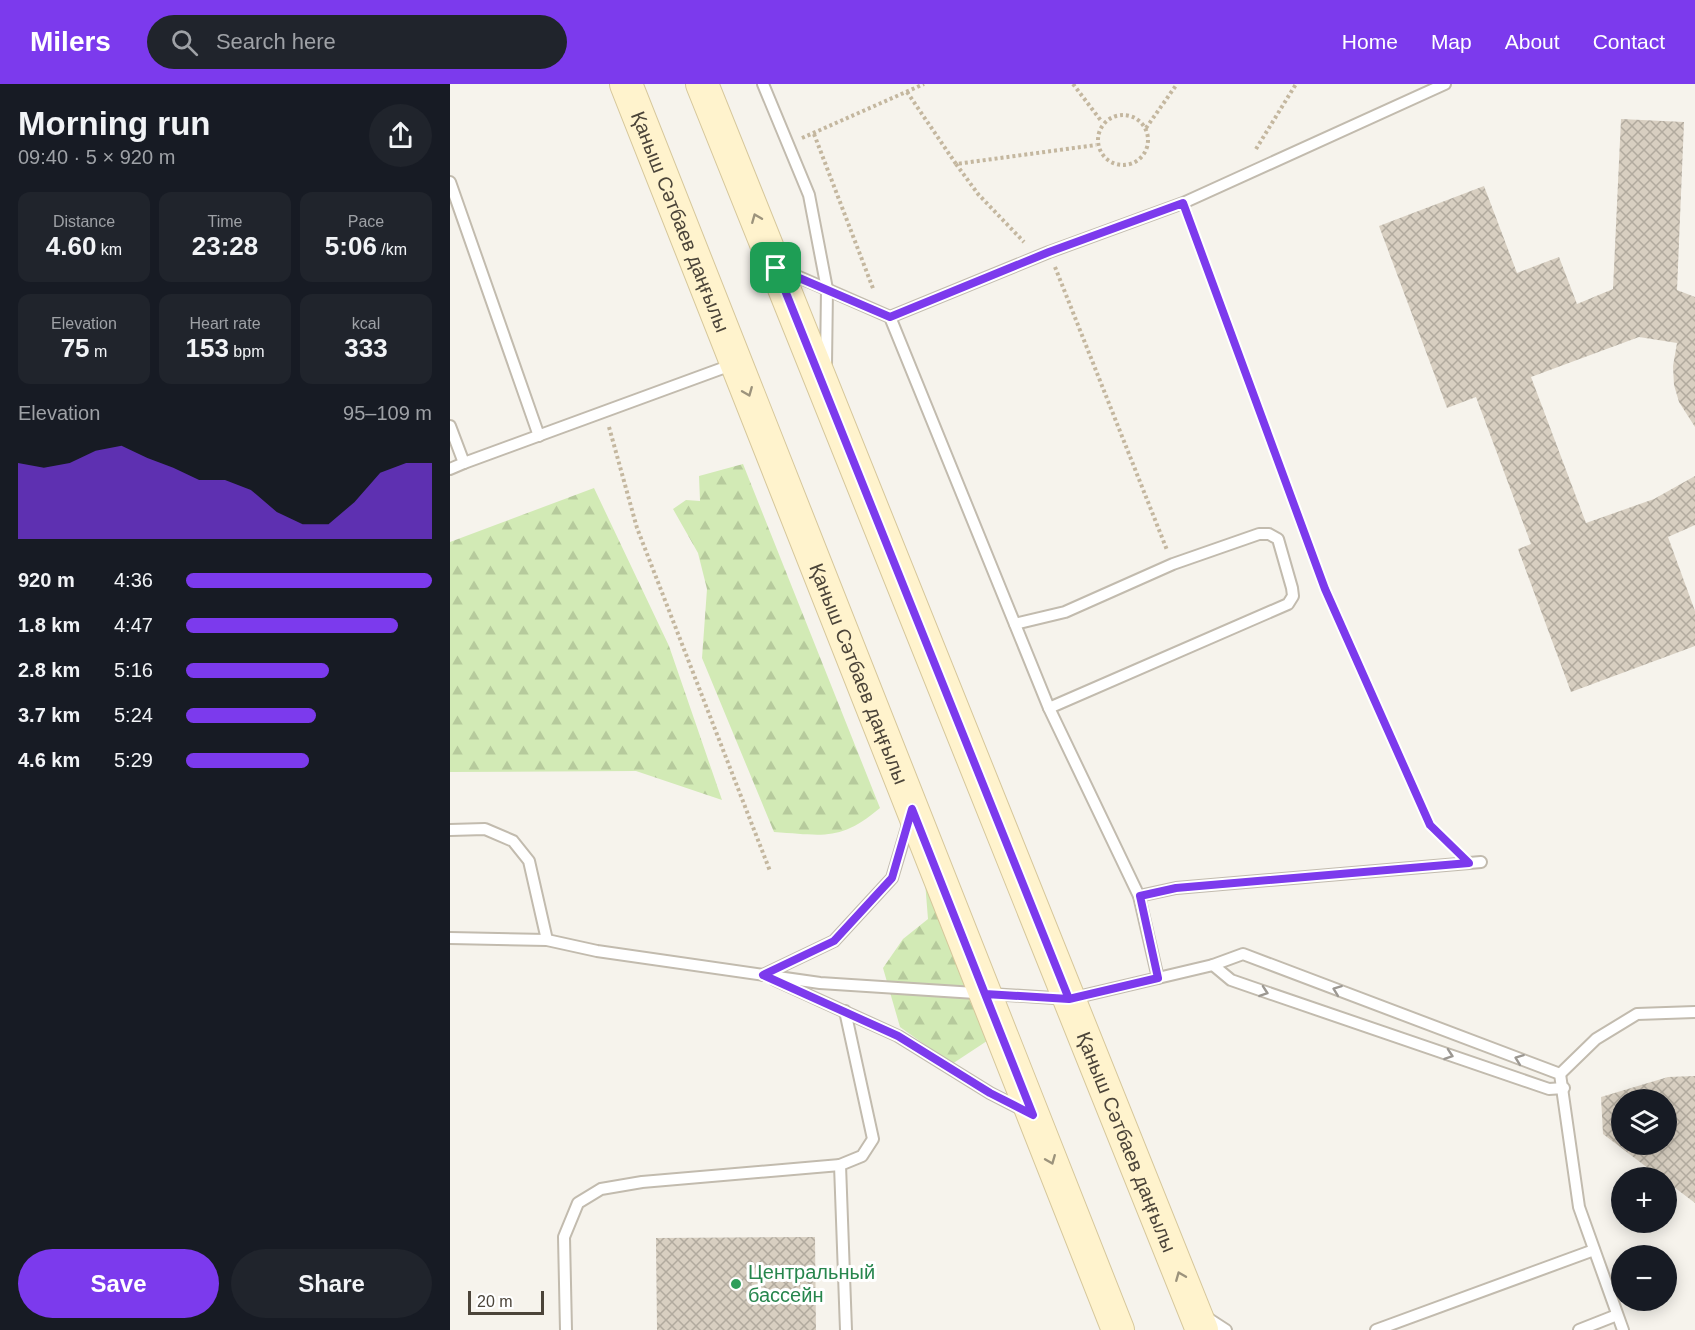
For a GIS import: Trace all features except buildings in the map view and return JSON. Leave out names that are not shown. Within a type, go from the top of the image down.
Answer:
[{"type":"main road","name":"Қаныш Сәтбаев даңғылы","points":[[626,84],[1118,1330]]},
{"type":"main road","name":"Қаныш Сәтбаев даңғылы","points":[[702,84],[1198,1320]]},
{"type":"lane","points":[[763,84],[809,195],[827,290],[826,392]]},
{"type":"lane","points":[[890,317],[1049,252],[1183,203],[1445,84]]},
{"type":"lane","points":[[450,182],[538,436]]},
{"type":"lane","points":[[776,268],[890,317],[1049,708],[1140,896],[1158,978]]},
{"type":"lane","points":[[450,469],[736,363]]},
{"type":"lane","points":[[450,426],[464,463]]},
{"type":"lane","points":[[1015,624],[1065,612],[1173,564],[1259,534],[1269,534],[1278,539],[1293,596],[1287,604],[1049,708]]},
{"type":"lane","points":[[763,975],[834,941],[892,878],[912,809]]},
{"type":"lane","points":[[450,830],[485,829],[513,841],[529,861],[546,940]]},
{"type":"lane","points":[[1140,896],[1176,888],[1481,862]]},
{"type":"lane","points":[[450,938],[546,940],[597,951],[820,983],[1069,999],[1213,965],[1243,954],[1560,1074]]},
{"type":"lane","points":[[1213,965],[1231,980],[1548,1089],[1564,1088]]},
{"type":"lane","points":[[763,975],[898,1036],[990,1093],[1033,1115]]},
{"type":"lane","points":[[566,1330],[564,1237],[578,1203],[601,1189],[642,1182],[840,1166],[862,1156],[873,1139],[845,1011]]},
{"type":"lane","points":[[1560,1074],[1596,1038],[1636,1014],[1695,1012]]},
{"type":"lane","points":[[1560,1074],[1564,1088],[1579,1207],[1623,1330]]},
{"type":"lane","points":[[840,1166],[846,1330]]},
{"type":"lane","points":[[1376,1330],[1594,1250]]},
{"type":"lane","points":[[1579,1330],[1617,1314]]},
{"type":"lane","points":[[1198,1320],[1226,1330]]},
{"type":"path","points":[[787,142],[813,134],[924,84]]},
{"type":"path","points":[[1073,84],[1102,122]]},
{"type":"path","points":[[1146,129],[1177,84]]},
{"type":"path","points":[[1250,158],[1296,84]]},
{"type":"path","points":[[907,92],[978,194],[1029,247],[1018,250]]},
{"type":"path","points":[[1096,145],[1110,164],[1133,165],[1149,148],[1145,124],[1124,113],[1102,122]]},
{"type":"path","points":[[1096,145],[1102,122]]},
{"type":"path","points":[[813,134],[876,295]]},
{"type":"path","points":[[956,164],[1096,145]]},
{"type":"path","points":[[1183,203],[1325,589],[1430,825],[1469,863]]},
{"type":"path","points":[[1049,252],[1173,564]]},
{"type":"path","points":[[604,412],[637,528],[770,871]]},
{"type":"green space","points":[[743,464],[880,808],[853,827],[842,831],[819,835],[774,832],[702,658],[707,589],[698,553],[673,509],[686,500],[700,501],[699,476]]},
{"type":"green space","points":[[594,488],[669,646],[722,800],[636,771],[450,772],[450,542]]},
{"type":"green space","points":[[924,869],[993,1037],[952,1064],[900,1027],[883,968],[903,939],[928,919]]},
{"type":"place","name":"Центральный бассейн","points":[[736,1284]]},
{"type":"route","points":[[776,268],[890,317],[1049,252],[1183,203],[1325,589],[1430,825],[1469,863],[1176,888],[1140,896],[1158,978],[1069,999],[985,994],[1033,1115],[990,1093],[898,1036],[763,975],[834,941],[892,878],[912,809],[985,994],[1069,999],[776,268]]}]
